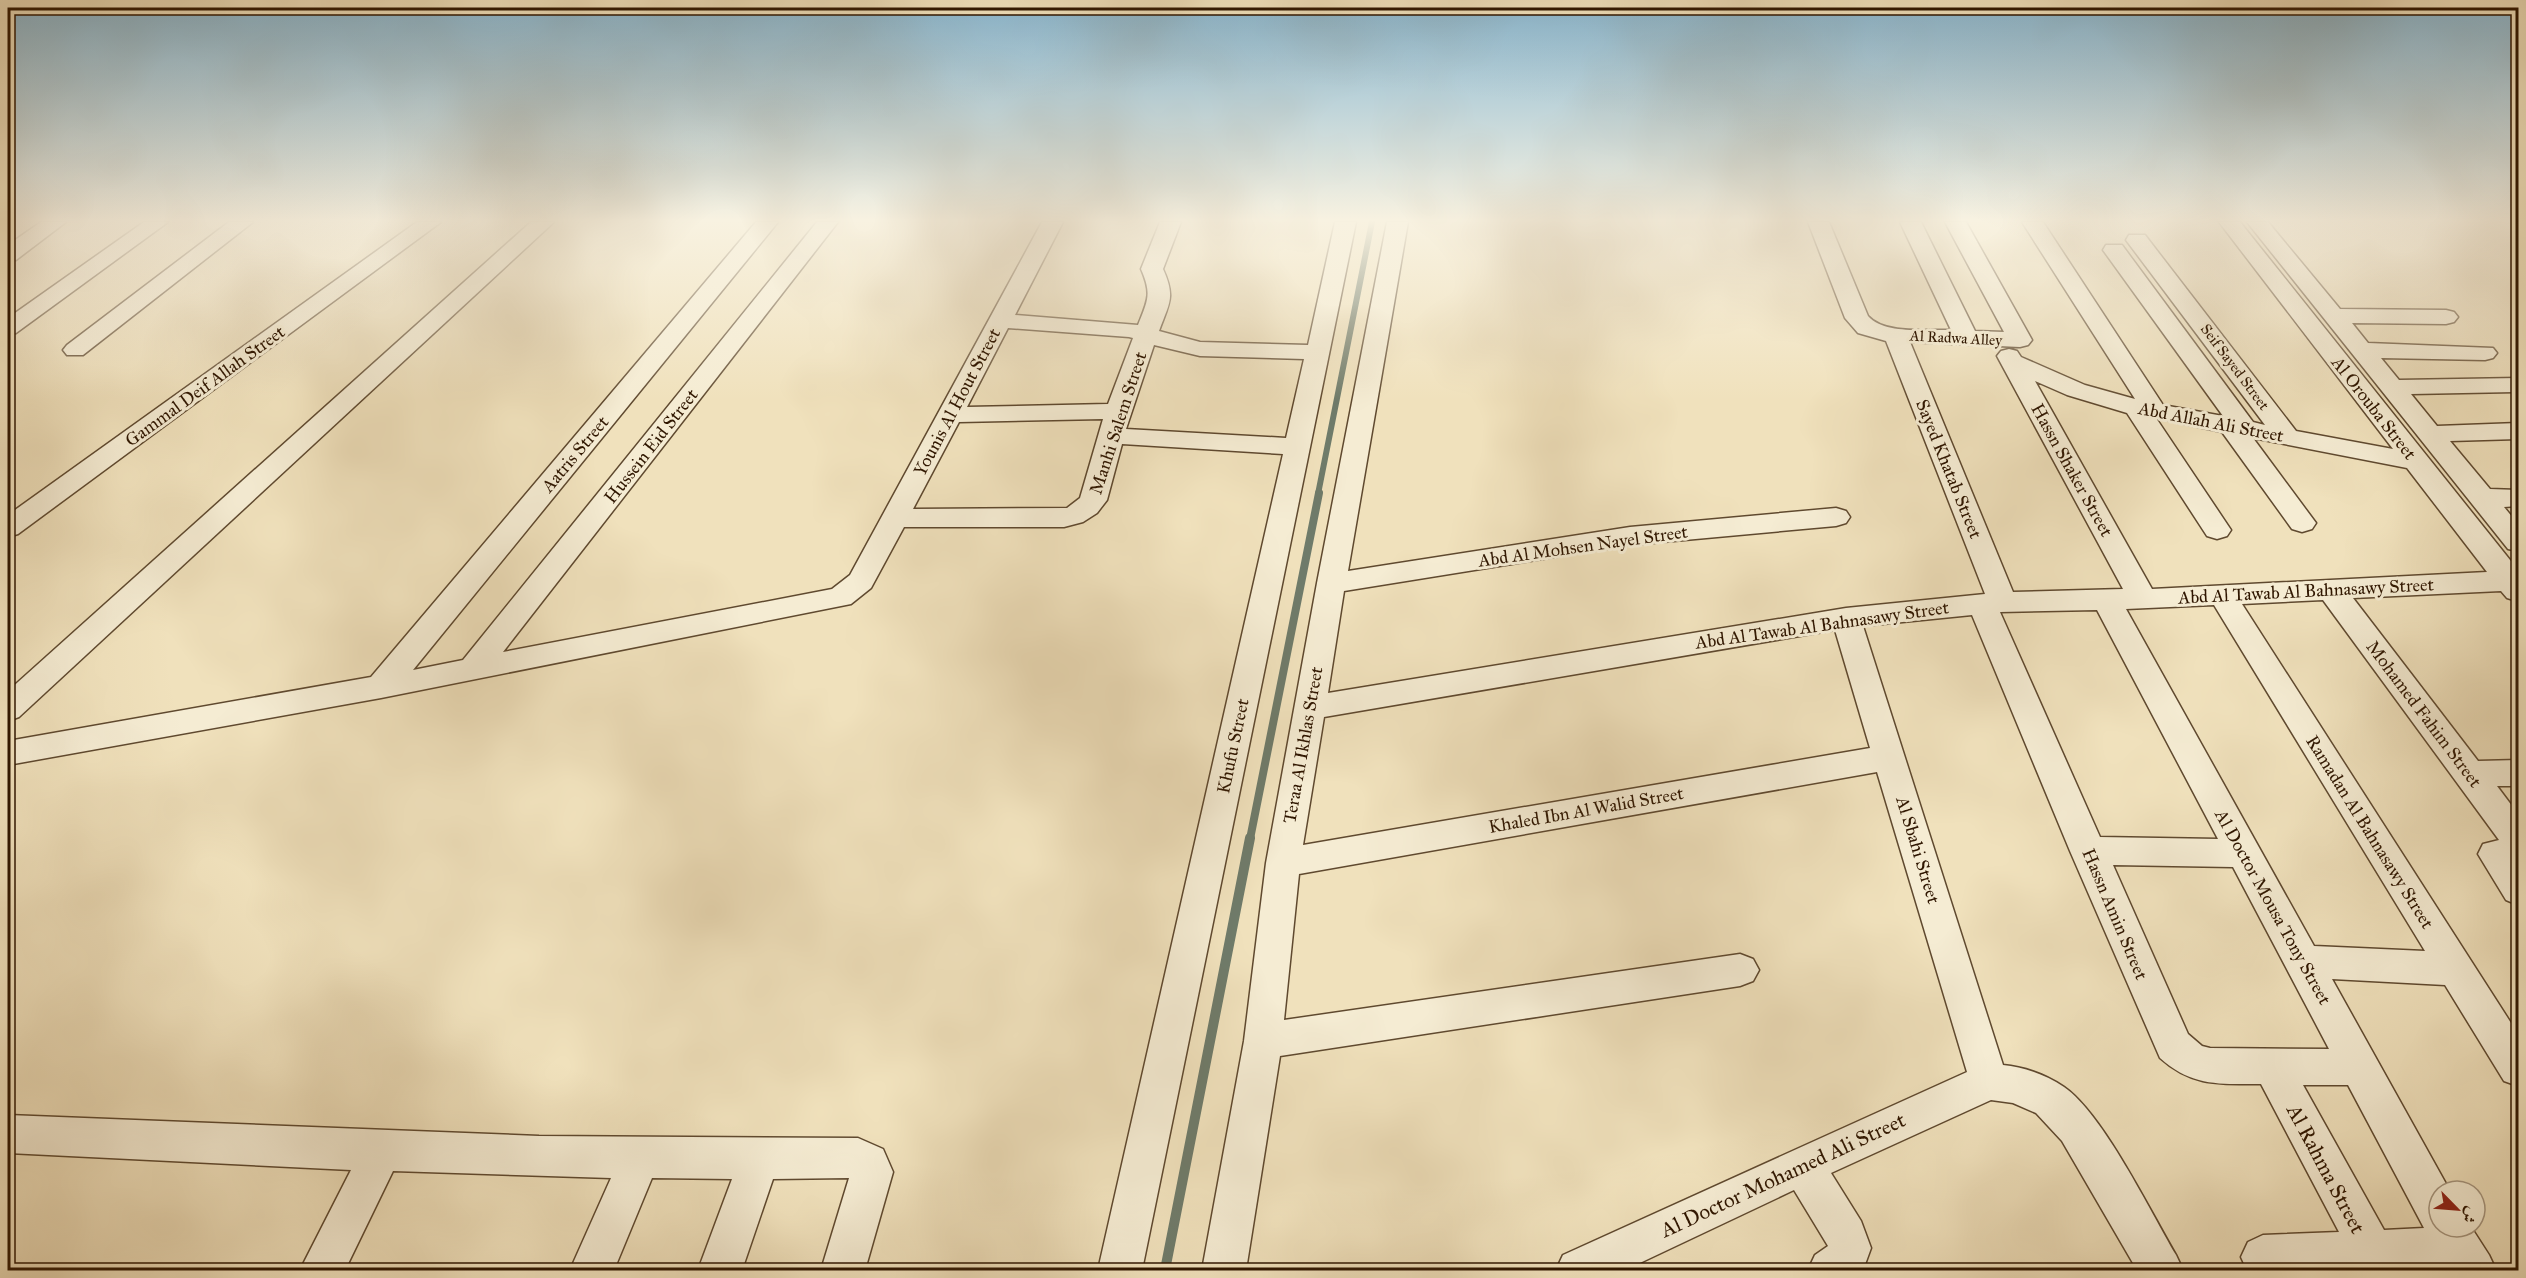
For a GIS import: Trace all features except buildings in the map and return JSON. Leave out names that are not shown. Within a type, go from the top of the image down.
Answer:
[{"type":"street","points":[[8,328],[74,282]]},
{"type":"street","points":[[75,350],[165,282]]},
{"type":"street","name":"Gammal Deif Allah Street","points":[[8,528],[349,282]]},
{"type":"street","points":[[8,709],[478,282]]},
{"type":"street","name":"Aatris Street","points":[[381,687],[718,282]]},
{"type":"street","name":"Hussein Eid Street","points":[[473,669],[781,282]]},
{"type":"street","name":"Younis Al Hout Street","points":[[473,669],[822,603],[842,597],[861,581],[1021,282]]},
{"type":"street","name":"Manhi Salem Street","points":[[896,518],[1075,516],[1087,509],[1093,500],[1118,411],[1160,297],[1158,282]]},
{"type":"street","name":"Khufu Street","points":[[1120,1270],[1333,282]]},
{"type":"street","name":"Teraa Al Ikhlas Street","points":[[1224,1270],[1263,1041],[1283,863],[1331,583],[1387,282]]},
{"type":"street","name":"Al Radwa Alley","points":[[1843,282],[1860,323],[1875,332],[1967,338],[2010,347]]},
{"type":"street","points":[[1939,282],[1967,338]]},
{"type":"street","name":"Hassn Shaker Street","points":[[1988,282],[2020,339],[2010,347],[2143,599]]},
{"type":"street","points":[[2068,282],[2217,530]]},
{"type":"street","points":[[2136,282],[2302,524]]},
{"type":"street","name":"Seif Sayed Street","points":[[2170,282],[2288,437]]},
{"type":"street","name":"Al Orouba Street","points":[[2275,282],[2416,462],[2515,584]]},
{"type":"street","name":"Al Orouba Street","points":[[2306,282],[2518,542]]},
{"type":"street","points":[[2334,316],[2446,317]]},
{"type":"street","points":[[1000,321],[1117,329],[1147,334],[1162,341],[1190,348],[1318,352]]},
{"type":"street","name":"Sayed Khatab Street","points":[[1895,335],[1992,603]]},
{"type":"street","name":"Abd Allah Ali Street","points":[[2010,347],[2076,390],[2146,409],[2416,462]]},
{"type":"street","points":[[2362,350],[2485,353]]},
{"type":"street","points":[[2392,387],[2515,385]]},
{"type":"street","points":[[950,415],[1118,411]]},
{"type":"street","points":[[2430,434],[2518,431]]},
{"type":"street","points":[[1110,436],[1297,447]]},
{"type":"street","points":[[2482,498],[2518,498]]},
{"type":"street","name":"Abd Al Mohsen Nayel Street","points":[[1331,583],[1630,536],[1836,517]]},
{"type":"street","name":"Abd Al Tawab Al Bahnasawy Street","points":[[1309,708],[1846,618],[1992,603],[2515,584]]},
{"type":"street","name":"Mohamed Fahim Street","points":[[2331,590],[2518,839]]},
{"type":"street","name":"Ramadan Al Bahnasawy Street","points":[[2222,595],[2518,1068]]},
{"type":"street","name":"Al Doctor Mousa Tony Street","points":[[2106,600],[2454,1240]]},
{"type":"street","name":"Hassn Amin Street","points":[[1992,603],[2087,851],[2174,1046],[2190,1060],[2210,1066],[2360,1067]]},
{"type":"street","name":"Al Sbahi Street","points":[[1846,618],[1989,1081]]},
{"type":"street","points":[[8,753],[473,669]]},
{"type":"street","name":"Khaled Ibn Al Walid Street","points":[[1283,863],[1890,757]]},
{"type":"street","points":[[2469,774],[2518,773]]},
{"type":"street","points":[[2087,851],[2244,854]]},
{"type":"street","points":[[2518,852],[2495,854],[2518,891]]},
{"type":"street","points":[[2302,962],[2456,969]]},
{"type":"street","points":[[1263,1041],[1740,970]]},
{"type":"street","name":"Al Rahma Street","points":[[2272,1066],[2377,1261]]},
{"type":"street","points":[[1989,1081],[2007,1082],[2044,1096],[2077,1124],[2161,1270]]},
{"type":"street","name":"Al Doctor Mohamed Ali Street","points":[[1578,1270],[1802,1165],[1989,1081]]},
{"type":"street","points":[[8,1134],[381,1153],[640,1159],[858,1158],[868,1162],[872,1172],[843,1270]]},
{"type":"street","points":[[322,1270],[381,1153]]},
{"type":"street","points":[[592,1270],[640,1159]]},
{"type":"street","points":[[720,1270],[759,1160]]},
{"type":"street","points":[[1802,1165],[1849,1242],[1847,1258],[1830,1270]]},
{"type":"street","points":[[2263,1257],[2377,1261],[2454,1240]]},
{"type":"waterway","points":[[1318,494],[1360,282]]},
{"type":"waterway","points":[[1250,839],[1319,493]]},
{"type":"waterway","points":[[1165,1270],[1250,838]]}]
